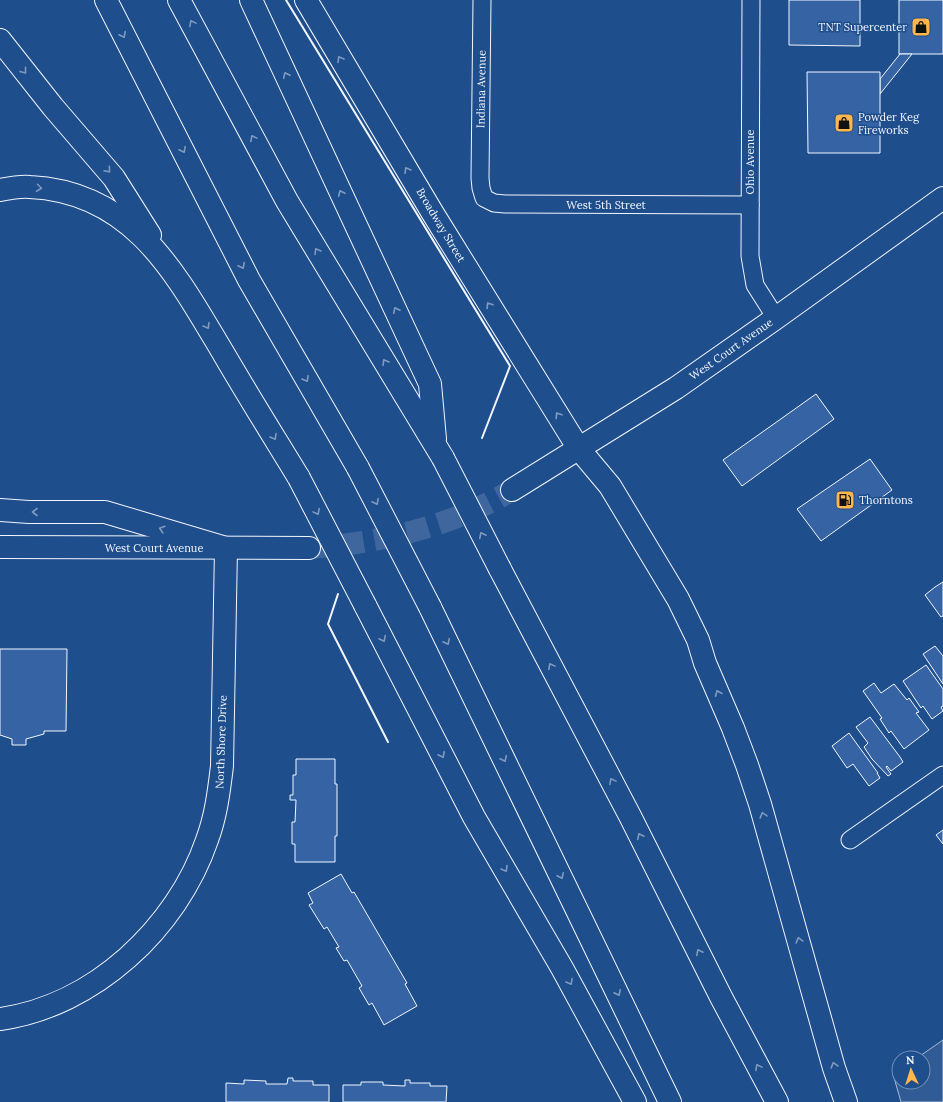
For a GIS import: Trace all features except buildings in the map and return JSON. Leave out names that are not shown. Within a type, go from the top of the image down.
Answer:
[{"type":"main road","points":[[106,0],[249,280],[358,468],[430,607],[670,1102]]},
{"type":"main road","points":[[180,0],[287,201],[439,452],[630,816],[721,997],[777,1102]]},
{"type":"main road","points":[[251,0],[430,384],[439,452]]},
{"type":"main road","name":"Broadway Street","points":[[306,0],[432,212],[579,448],[610,486],[678,599],[698,640],[705,663],[742,753],[760,804],[834,1068],[846,1102]]},
{"type":"main road","points":[[0,40],[53,107],[114,178],[195,306],[299,478],[474,817],[562,968],[635,1102]]},
{"type":"main road","points":[[0,190],[29,186],[62,190],[88,198],[102,206],[133,227],[162,258],[195,306]]},
{"type":"main road","name":"West Court Avenue","points":[[512,490],[676,388],[943,198]]},
{"type":"main road","points":[[0,510],[29,512],[105,512],[226,548]]},
{"type":"main road","name":"West Court Avenue","points":[[0,547],[309,548]]},
{"type":"main road","name":"North Shore Drive","points":[[0,1019],[13,1017],[60,1001],[98,980],[123,962],[141,945],[158,927],[187,886],[208,840],[219,791],[222,766],[226,548]]},
{"type":"street","name":"Indiana Avenue","points":[[480,178],[482,0]]},
{"type":"street","name":"Ohio Avenue","points":[[751,0],[750,256],[755,285],[776,318]]},
{"type":"street","name":"West 5th Street","points":[[480,178],[484,198],[494,203],[750,205]]},
{"type":"street","points":[[850,840],[943,775]]},
{"type":"shaded area","points":[[943,1040],[943,1102],[901,1102],[898,1090],[931,1090],[931,1050],[929,1050]]},
{"type":"tunnel","points":[[309,548],[362,542],[414,531],[465,514],[512,490]]},
{"type":"wall","points":[[286,0],[510,366],[482,438]]},
{"type":"wall","points":[[338,594],[328,624],[388,742]]},
{"type":"place","name":"TNT Supercenter","points":[[921,27]]},
{"type":"place","name":"Powder Keg Fireworks","points":[[844,123]]},
{"type":"place","name":"Thorntons","points":[[845,500]]}]
